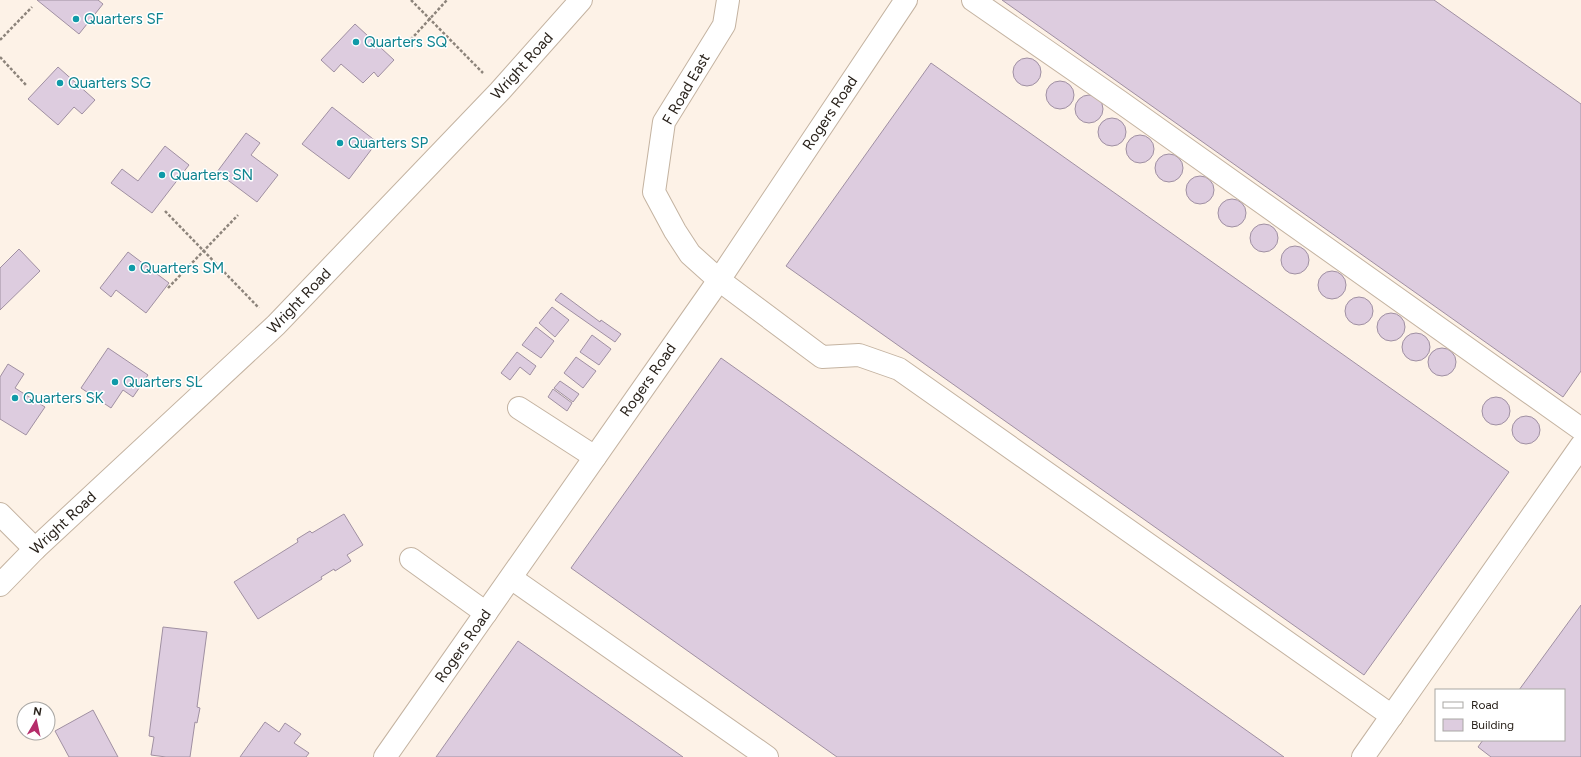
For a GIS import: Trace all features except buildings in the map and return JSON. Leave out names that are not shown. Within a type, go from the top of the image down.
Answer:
[{"type":"street","name":"Wright Road","points":[[0,585],[35,549],[276,325],[500,91],[581,0]]},
{"type":"street","name":"F Road East","points":[[728,0],[724,25],[664,122],[654,192],[675,231],[690,254],[719,280],[822,357],[859,355],[899,370],[1392,716]]},
{"type":"street","name":"Rogers Road","points":[[385,757],[719,280],[906,0]]},
{"type":"street","points":[[973,0],[1119,101],[1581,429]]},
{"type":"street","points":[[519,408],[595,457]]},
{"type":"street","points":[[1363,757],[1581,446]]},
{"type":"street","points":[[0,514],[35,549]]},
{"type":"street","points":[[411,559],[486,613]]},
{"type":"street","points":[[511,578],[767,757]]},
{"type":"path","points":[[411,0],[500,91]]},
{"type":"path","points":[[404,47],[447,0]]},
{"type":"path","points":[[0,40],[32,7]]},
{"type":"path","points":[[0,57],[26,85]]},
{"type":"path","points":[[165,211],[276,325]]},
{"type":"path","points":[[168,288],[238,215]]},
{"type":"place","name":"Quarters SF","points":[[76,19]]},
{"type":"place","name":"Quarters SQ","points":[[356,42]]},
{"type":"place","name":"Quarters SG","points":[[60,83]]},
{"type":"place","name":"Quarters SP","points":[[340,143]]},
{"type":"place","name":"Quarters SN","points":[[162,175]]},
{"type":"place","name":"Quarters SM","points":[[132,268]]},
{"type":"place","name":"Quarters SL","points":[[115,382]]},
{"type":"place","name":"Quarters SK","points":[[15,398]]}]
